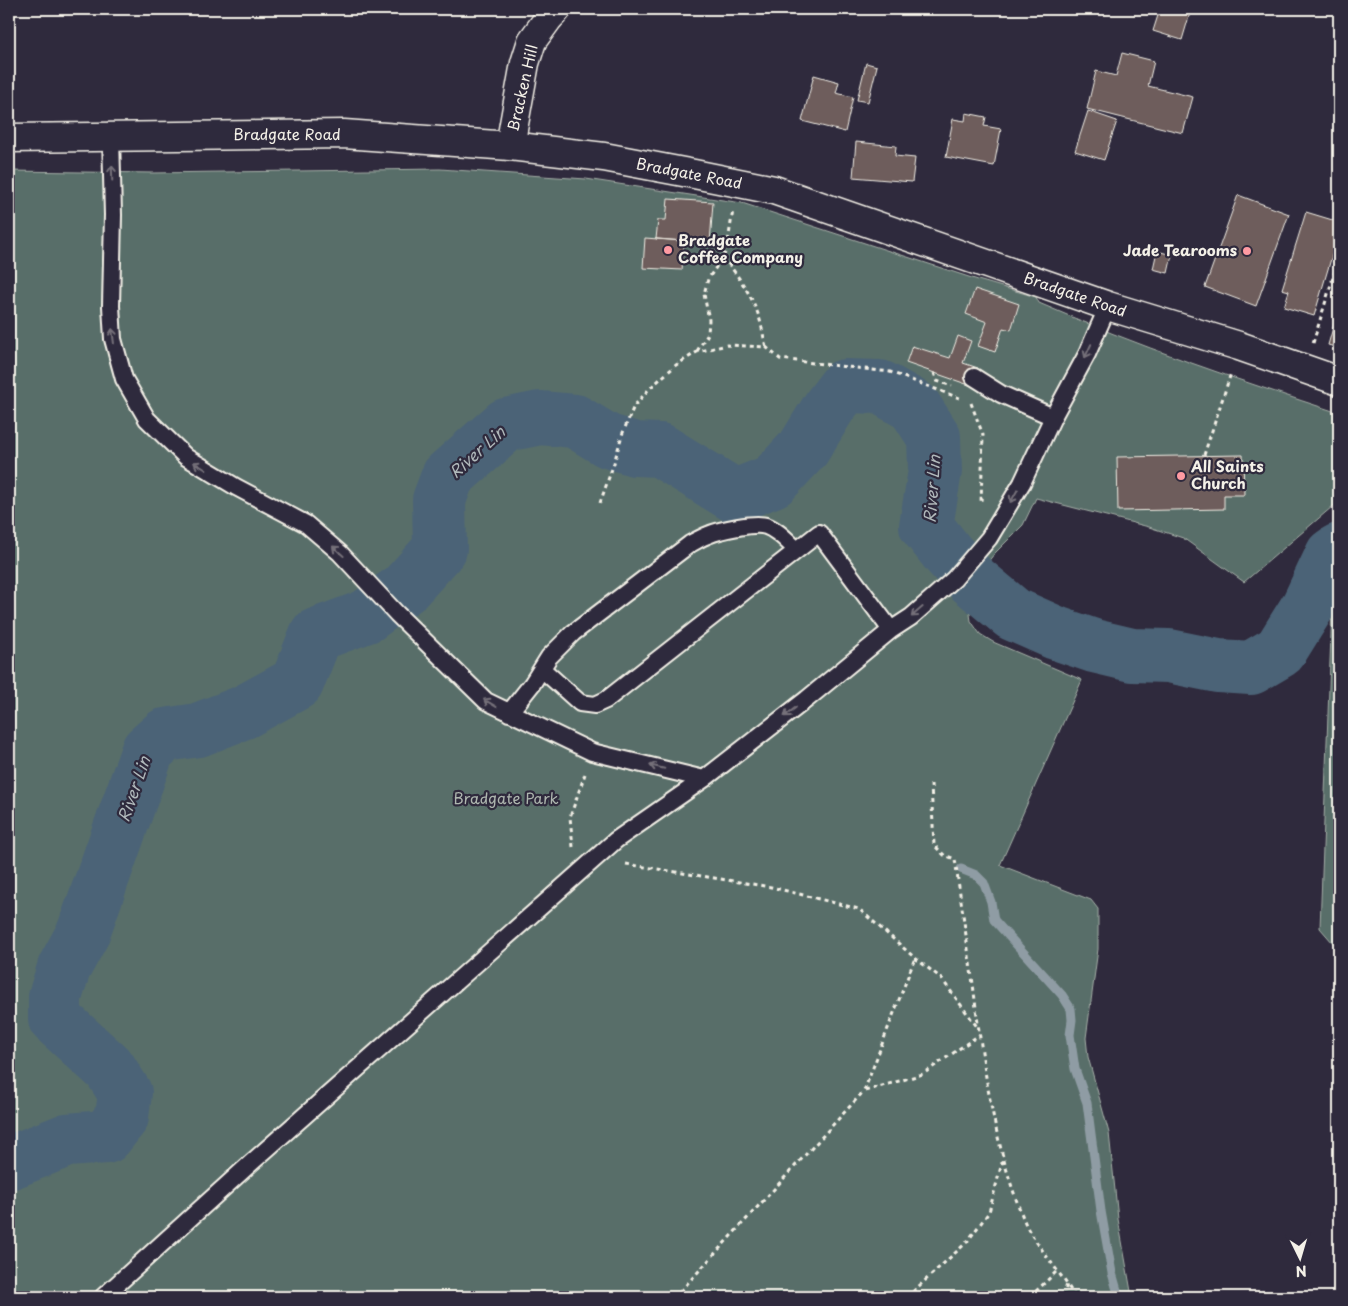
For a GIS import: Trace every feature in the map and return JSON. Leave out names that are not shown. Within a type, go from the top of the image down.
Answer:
[{"type":"street","name":"Bracken Hill","points":[[510,146],[525,63],[532,41],[557,9]]},
{"type":"street","name":"Bradgate Road","points":[[9,138],[344,134],[510,146],[604,157],[774,190],[1108,306],[1239,346],[1339,381]]},
{"type":"lane","points":[[111,136],[113,216],[111,306],[113,339],[124,380],[147,419],[186,457],[236,487],[306,524],[340,553],[397,614],[486,701],[592,752],[704,779]]},
{"type":"lane","points":[[103,1297],[258,1156],[616,840],[704,779],[807,699],[891,630],[911,617],[954,579],[989,538],[1022,483],[1053,417],[1087,354],[1108,306]]},
{"type":"lane","points":[[974,377],[1001,394],[1053,417]]},
{"type":"lane","points":[[509,713],[532,684],[549,658],[573,633],[690,544],[708,534],[748,526],[766,525],[780,534],[797,550]]},
{"type":"lane","points":[[542,669],[580,702],[595,705],[606,700],[819,533],[891,630]]},
{"type":"path","points":[[697,352],[708,334],[710,320],[704,294],[708,279],[727,248],[736,183]]},
{"type":"path","points":[[723,257],[737,275],[750,298],[761,323],[766,347],[780,359],[890,372],[963,399]]},
{"type":"path","points":[[1305,370],[1339,258]]},
{"type":"path","points":[[600,503],[622,435],[634,406],[649,389],[676,365],[697,352],[727,345],[766,347]]},
{"type":"path","points":[[1204,455],[1239,346]]},
{"type":"path","points":[[975,555],[983,435],[970,402],[1001,394]]},
{"type":"path","points":[[576,875],[570,816],[592,752]]},
{"type":"path","points":[[931,784],[934,846],[944,855],[955,859],[979,1035],[992,1111],[1003,1159],[1027,1228],[1056,1271],[1067,1283],[1074,1297]]},
{"type":"path","points":[[595,858],[771,887],[859,909],[915,958],[942,978],[978,1028]]},
{"type":"path","points":[[675,1297],[864,1091],[915,958]]},
{"type":"path","points":[[864,1091],[923,1074],[979,1035]]},
{"type":"path","points":[[907,1297],[967,1242],[989,1212],[1003,1159]]},
{"type":"path","points":[[1030,1297],[1056,1271]]},
{"type":"path","points":[[1064,1297],[1067,1283]]},
{"type":"green space","name":"Bradgate Park","points":[[440,169],[586,179],[742,203],[1036,297],[1039,303],[1150,348],[1339,413],[1339,501],[1244,582],[1183,538],[1149,527],[1036,498],[1023,525],[995,553],[970,584],[967,593],[971,621],[980,634],[993,642],[1082,680],[1000,865],[1091,900],[1098,909],[1098,949],[1086,1038],[1088,1057],[1109,1133],[1118,1219],[1132,1297],[9,1297],[9,171],[153,173]]},
{"type":"green space","points":[[1339,573],[1339,950],[1320,928],[1333,581]]},
{"type":"building","points":[[1160,9],[1176,9],[1190,13],[1182,40],[1153,31]]},
{"type":"building","points":[[1122,53],[1154,61],[1148,86],[1193,97],[1183,133],[1087,109],[1096,71],[1116,76]]},
{"type":"building","points":[[866,63],[877,66],[868,102],[857,100]]},
{"type":"building","points":[[814,75],[839,82],[836,93],[853,97],[845,132],[802,121]]},
{"type":"building","points":[[1088,111],[1117,121],[1104,160],[1075,151]]},
{"type":"building","points":[[966,113],[986,117],[984,126],[1001,129],[994,166],[946,157],[953,119],[965,121]]},
{"type":"building","points":[[856,142],[896,146],[895,156],[915,158],[912,182],[853,177]]},
{"type":"building","name":"Jade Tearooms","points":[[1238,195],[1289,214],[1256,306],[1205,287]]},
{"type":"building","points":[[668,199],[713,202],[710,243],[656,239],[658,220],[666,220]]},
{"type":"building","points":[[1306,212],[1339,222],[1339,232],[1314,316],[1284,307],[1289,291],[1282,289]]},
{"type":"building","points":[[645,238],[684,241],[682,270],[643,268]]},
{"type":"building","points":[[1157,251],[1172,255],[1168,273],[1153,269]]},
{"type":"building","points":[[975,289],[1019,304],[1011,330],[1003,328],[995,352],[978,346],[987,322],[966,314]]},
{"type":"building","points":[[1335,321],[1339,322],[1339,348],[1328,345]]},
{"type":"building","points":[[958,336],[971,341],[963,363],[978,368],[972,386],[906,363],[912,346],[950,358]]},
{"type":"building","name":"All Saints Church","points":[[1243,455],[1244,495],[1224,495],[1224,509],[1118,511],[1117,457]]},
{"type":"waterway","name":"River Lin","points":[[9,1163],[67,1140],[106,1137],[122,1117],[125,1093],[110,1069],[55,1019],[55,997],[64,968],[83,933],[148,750],[165,735],[198,730],[244,712],[297,683],[316,635],[367,616],[405,588],[440,549],[439,500],[448,476],[506,425],[540,418],[575,421],[608,441],[635,449],[660,450],[735,496],[773,481],[804,448],[829,407],[845,386],[880,387],[914,406],[934,437],[935,471],[926,526],[970,578],[1013,614],[1056,633],[1094,646],[1132,655],[1169,656],[1218,666],[1251,668],[1280,651],[1308,606],[1332,555],[1339,550]]},
{"type":"waterway","points":[[961,869],[976,875],[984,883],[991,902],[994,920],[1062,995],[1071,1009],[1070,1035],[1075,1069],[1087,1103],[1101,1211],[1112,1273],[1119,1297]]},
{"type":"place","name":"Bradgate Coffee Company","points":[[668,250]]},
{"type":"place","name":"Jade Tearooms","points":[[1247,251]]},
{"type":"place","name":"All Saints Church","points":[[1181,476]]}]
